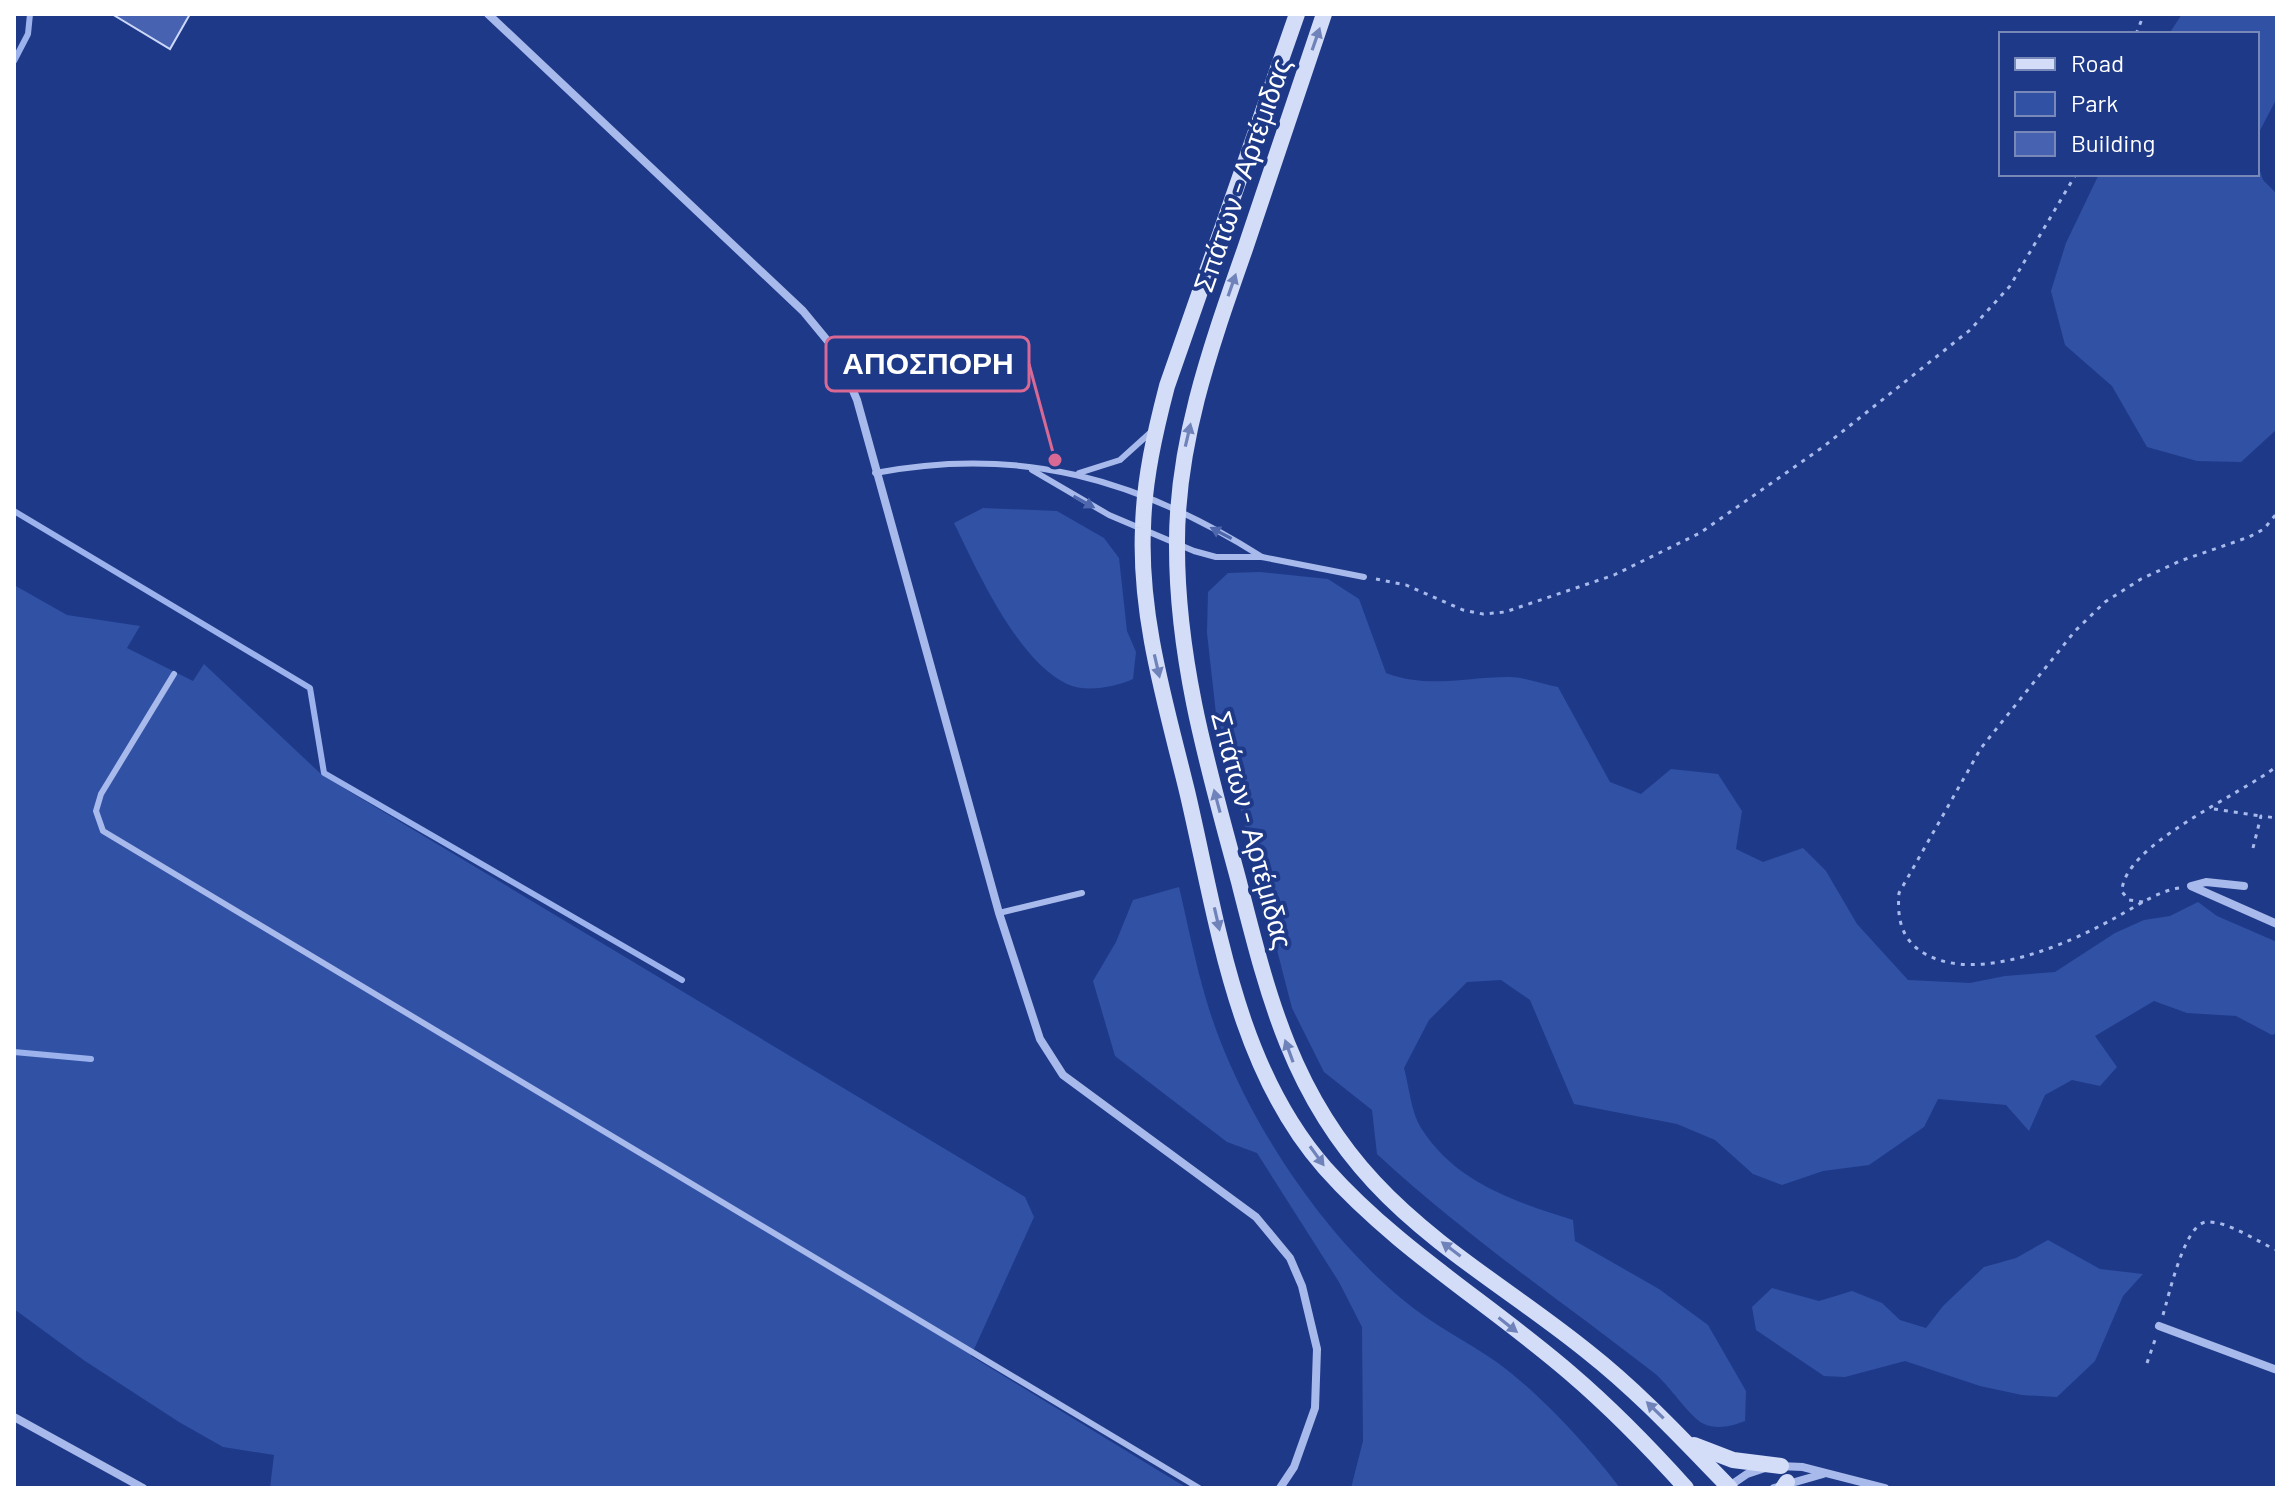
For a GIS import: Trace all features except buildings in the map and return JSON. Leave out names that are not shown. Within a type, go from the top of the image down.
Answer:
[{"type":"main road","name":"Σπάτων - Αρτέμιδας","points":[[1297,14],[1156,427],[1142,529],[1144,589],[1153,650],[1229,970],[1250,1037],[1286,1112],[1322,1164],[1369,1215],[1570,1372],[1686,1488]]},
{"type":"main road","name":"Σπάτων - Αρτέμιδας","points":[[1324,14],[1207,359],[1186,443],[1178,512],[1183,652],[1191,702],[1267,991],[1294,1066],[1312,1100],[1333,1134],[1376,1184],[1440,1241],[1588,1351],[1687,1442],[1729,1488]]},
{"type":"main road","points":[[1687,1442],[1733,1460],[1781,1466]]},
{"type":"street","points":[[488,14],[714,225],[823,333],[847,373],[999,913],[1040,1039],[1063,1075],[1239,1202],[1290,1258],[1311,1318],[1318,1380],[1307,1437],[1280,1488]]},
{"type":"street","points":[[2191,886],[2206,882],[2244,886]]},
{"type":"street","points":[[2191,886],[2277,924]]},
{"type":"street","points":[[2159,1326],[2277,1370]]},
{"type":"street","points":[[14,1417],[143,1488]]},
{"type":"street","points":[[1729,1488],[1747,1474],[1781,1466],[1827,1473],[1885,1488]]},
{"type":"street","points":[[1781,1486],[1827,1473]]},
{"type":"lane","points":[[1076,473],[1099,469],[1120,460],[1156,427]]},
{"type":"lane","points":[[875,473],[962,462],[1010,463],[1076,473],[1145,497],[1262,557]]},
{"type":"lane","points":[[1029,468],[1081,501],[1177,545],[1216,557],[1262,557],[1364,577]]},
{"type":"lane","points":[[174,674],[101,794],[96,811],[103,831],[1199,1488]]},
{"type":"lane","points":[[999,913],[1082,893]]},
{"type":"path","points":[[1364,577],[1406,585],[1463,610],[1483,614],[1505,612],[1614,575],[1700,533],[1823,447],[1970,330],[2010,286],[2075,176]]},
{"type":"path","points":[[2191,886],[2171,889],[2079,937],[2007,961],[1975,966],[1944,963],[1919,950],[1903,935],[1898,910],[1899,893],[1981,748],[2075,631],[2105,602],[2141,579],[2180,561],[2249,537],[2264,529],[2277,513]]},
{"type":"path","points":[[2143,902],[2129,900],[2122,892],[2122,880],[2130,867],[2167,835],[2277,766]]},
{"type":"path","points":[[2212,809],[2277,818]]},
{"type":"path","points":[[2253,848],[2261,816]]},
{"type":"path","points":[[2147,1363],[2193,1228],[2201,1222],[2217,1223],[2277,1250]]},
{"type":"green space","points":[[2182,14],[2277,14],[2277,98],[2259,132],[2259,32],[2170,32]]},
{"type":"green space","points":[[2259,168],[2263,180],[2277,194],[2277,429],[2241,462],[2197,461],[2147,447],[2112,386],[2065,345],[2051,291],[2066,243],[2098,176],[2259,176]]},
{"type":"green space","points":[[983,508],[1057,511],[1104,538],[1119,558],[1127,631],[1136,652],[1133,679],[1100,688],[1075,687],[1049,672],[1032,656],[1001,613],[954,523]]},
{"type":"green space","points":[[1260,572],[1328,579],[1359,599],[1386,673],[1432,681],[1515,677],[1558,687],[1610,782],[1641,794],[1671,769],[1718,774],[1742,811],[1736,849],[1763,862],[1803,848],[1826,871],[1857,924],[1908,980],[1970,983],[2005,976],[2055,972],[2115,933],[2144,920],[2170,916],[2198,902],[2217,916],[2277,942],[2277,1033],[2272,1035],[2236,1016],[2187,1013],[2154,1001],[2095,1036],[2117,1067],[2100,1086],[2072,1080],[2045,1095],[2029,1131],[2006,1105],[1938,1099],[1924,1127],[1869,1165],[1823,1171],[1782,1185],[1753,1174],[1715,1140],[1677,1124],[1574,1104],[1530,1000],[1501,980],[1467,982],[1429,1020],[1404,1068],[1421,1128],[1451,1163],[1469,1176],[1508,1197],[1573,1220],[1575,1241],[1659,1289],[1708,1325],[1746,1391],[1745,1421],[1720,1427],[1704,1424],[1653,1372],[1478,1239],[1377,1154],[1372,1110],[1324,1072],[1292,1008],[1216,714],[1207,633],[1208,592],[1228,573]]},
{"type":"green space","points":[[14,585],[67,615],[140,626],[127,648],[193,681],[204,664],[322,775],[1025,1197],[1034,1217],[971,1356],[1187,1488],[270,1488],[274,1455],[223,1447],[85,1361],[14,1309]]},
{"type":"green space","points":[[1179,887],[1202,985],[1220,1040],[1259,1122],[1311,1202],[1370,1270],[1402,1299],[1498,1363],[1547,1405],[1620,1488],[1351,1488],[1363,1441],[1362,1327],[1339,1282],[1257,1153],[1227,1142],[1115,1056],[1093,981],[1116,942],[1133,900]]},
{"type":"green space","points":[[2048,1240],[2100,1269],[2143,1274],[2123,1296],[2095,1361],[2057,1397],[2022,1395],[1980,1386],[1905,1361],[1845,1377],[1824,1376],[1756,1330],[1752,1307],[1772,1288],[1819,1301],[1852,1291],[1882,1303],[1900,1320],[1926,1328],[1943,1306],[1984,1267],[2016,1258]]},
{"type":"waterway","points":[[14,61],[28,34],[30,14]]},
{"type":"waterway","points":[[14,511],[310,688],[324,773],[682,980]]},
{"type":"waterway","points":[[14,1052],[91,1059]]},
{"type":"place","name":"ΑΠΟΣΠΟΡΗ","points":[[1055,460]]}]
